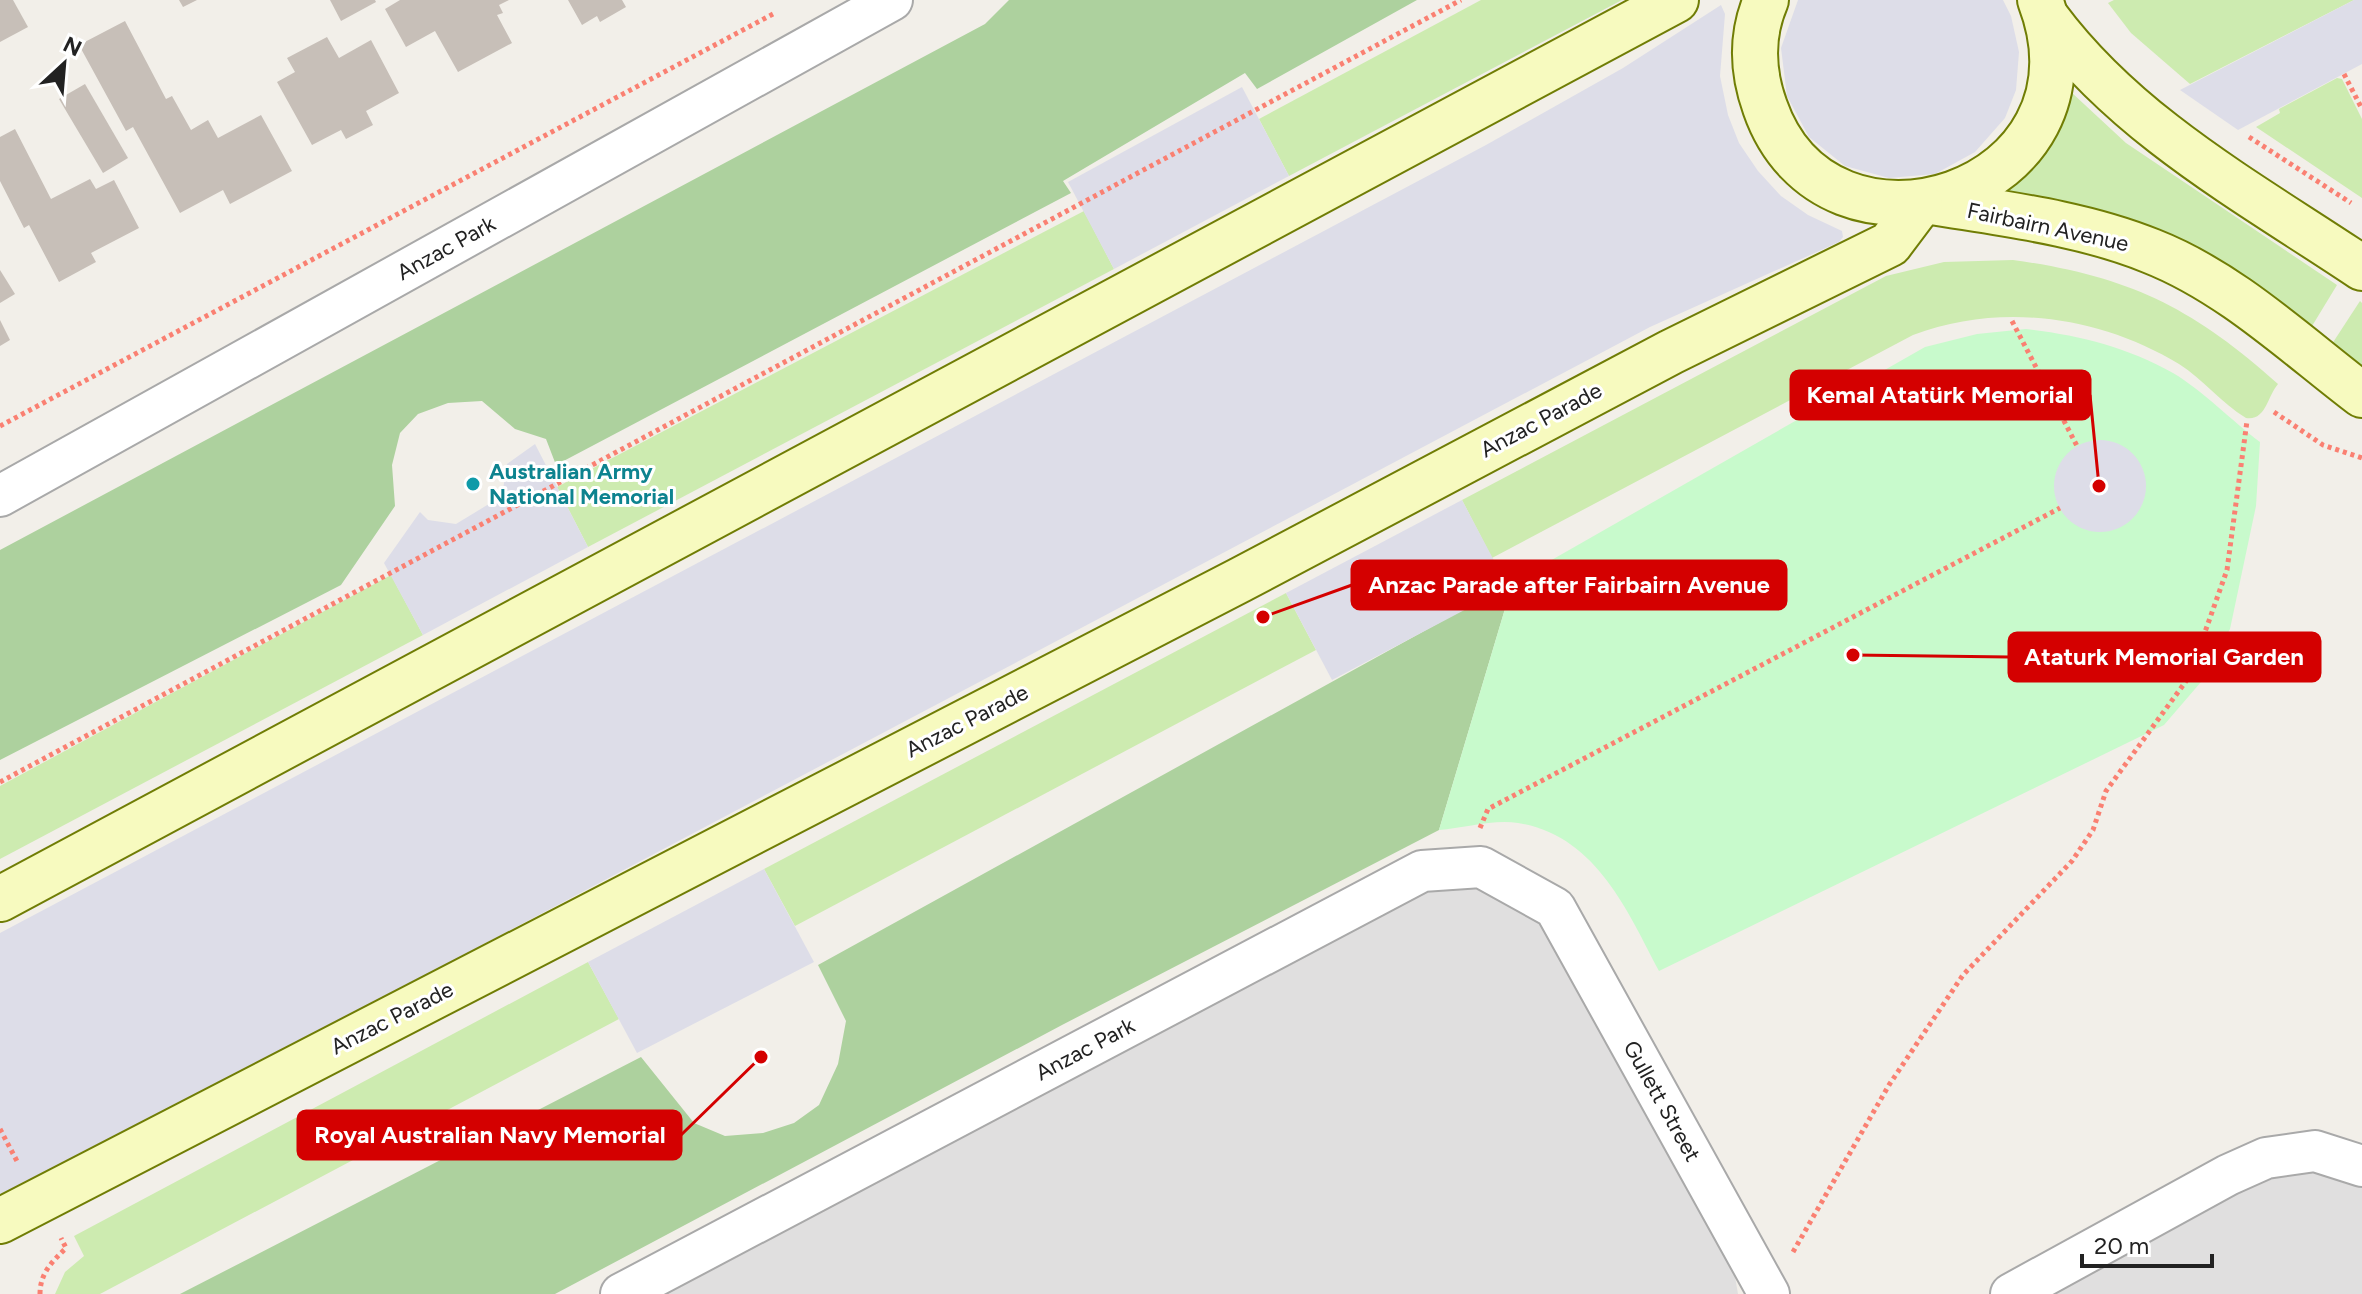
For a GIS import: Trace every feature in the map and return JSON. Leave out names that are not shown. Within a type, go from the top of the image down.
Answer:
[{"type":"main road","points":[[0,899],[1676,0]]},
{"type":"main road","points":[[1766,0],[1754,51],[1758,87],[1770,122],[1790,152],[1816,176],[1848,194],[1884,203],[1925,203],[1959,194],[1986,179],[2010,160],[2029,136],[2043,109],[2051,79],[2052,49],[2044,9]]},
{"type":"main road","points":[[2044,9],[2079,60],[2160,133],[2362,268]]},
{"type":"main road","name":"Fairbairn Avenue","points":[[1925,203],[2092,232],[2152,251],[2221,287],[2362,395]]},
{"type":"main road","name":"Anzac Parade","points":[[0,1221],[1226,587],[1671,352],[1890,244],[1925,203]]},
{"type":"street","name":"Anzac Park","points":[[0,496],[892,0]]},
{"type":"street","name":"Anzac Park","points":[[621,1294],[1422,871],[1481,867],[1555,908]]},
{"type":"street","name":"Gullett Street","points":[[1555,908],[1778,1280]]},
{"type":"street","points":[[2011,1294],[2228,1175],[2266,1158],[2315,1151],[2362,1166]]},
{"type":"path","points":[[0,782],[1461,0]]},
{"type":"path","points":[[0,426],[785,7]]},
{"type":"path","points":[[2344,74],[2362,109]]},
{"type":"path","points":[[2238,130],[2362,211]]},
{"type":"path","points":[[2012,321],[2077,446]]},
{"type":"path","points":[[2274,412],[2323,445],[2362,458]]},
{"type":"path","points":[[1778,1280],[1798,1238],[1889,1085],[1963,975],[2072,861],[2093,830],[2106,791],[2189,677],[2227,570],[2247,421]]},
{"type":"path","points":[[1475,869],[1479,831],[1488,809],[2060,508]]},
{"type":"path","points":[[40,1294],[40,1282],[48,1267],[66,1248]]},
{"type":"shaded area","points":[[1798,0],[2003,0],[2011,16],[2019,52],[2016,90],[2005,118],[1975,152],[1935,174],[1889,178],[1845,166],[1809,137],[1787,96],[1781,48]]},
{"type":"shaded area","points":[[2354,0],[2362,0],[2362,64],[2238,130],[2180,90]]},
{"type":"shaded area","points":[[1721,5],[1725,14],[1720,76],[1728,115],[1739,143],[1758,171],[1781,196],[1808,215],[1842,231],[1843,237],[1839,242],[1650,327],[0,1200],[0,933],[1486,145],[1623,68]]},
{"type":"shaded area","points":[[1242,87],[1289,176],[1114,269],[1068,182]]},
{"type":"shaded area","points":[[2100,440],[2118,443],[2133,453],[2143,468],[2146,486],[2143,504],[2133,519],[2118,529],[2100,532],[2082,529],[2067,519],[2057,504],[2054,486],[2057,468],[2067,453],[2082,443]]},
{"type":"shaded area","points":[[535,444],[588,547],[423,635],[384,563],[420,512],[428,520],[456,524],[502,496],[507,464]]},
{"type":"shaded area","points":[[1462,500],[1508,587],[1332,680],[1286,593]]},
{"type":"shaded area","points":[[764,869],[814,962],[637,1053],[588,962]]},
{"type":"shaded area","points":[[1422,871],[1555,908],[1724,1213],[1738,1294],[621,1294]]},
{"type":"shaded area","points":[[2362,1166],[2362,1294],[2010,1294],[2228,1175]]},
{"type":"green space","points":[[1009,0],[1417,0],[1257,89],[1245,73],[1063,181],[1071,193],[556,465],[546,439],[515,429],[482,401],[448,403],[418,414],[400,433],[392,465],[395,506],[341,585],[0,760],[0,550],[985,24]]},
{"type":"green space","points":[[1481,0],[1622,0],[1289,176],[1259,119]]},
{"type":"green space","points":[[2114,0],[2354,0],[2190,84],[2131,33],[2108,3]]},
{"type":"green space","points":[[2337,78],[2342,79],[2362,119],[2362,198],[2256,127],[2280,113],[2279,109]]},
{"type":"green space","points":[[2065,92],[2071,92],[2126,143],[2337,285],[2309,331],[2003,192]]},
{"type":"green space","points":[[1084,211],[1114,269],[588,547],[557,487]]},
{"type":"green space","points":[[2013,260],[2091,275],[2156,299],[2216,334],[2278,384],[2262,412],[2253,418],[2246,418],[2179,364],[2116,335],[2049,319],[1980,319],[1913,335],[1492,558],[1462,500],[1886,276],[1944,262]]},
{"type":"green space","points":[[2360,301],[2362,303],[2362,371],[2330,347]]},
{"type":"green space","points":[[2026,329],[2102,344],[2156,364],[2195,388],[2260,442],[2256,506],[2230,629],[2201,682],[2164,725],[1659,971],[1621,901],[1588,859],[1568,843],[1545,830],[1509,822],[1439,830],[1513,582],[1925,347],[1977,334]]},
{"type":"green space","points":[[391,575],[423,635],[0,859],[0,786]]},
{"type":"green space","points":[[1513,582],[1439,830],[1062,1025],[555,1294],[180,1294],[641,1057],[694,1123],[725,1136],[763,1133],[794,1123],[819,1105],[838,1064],[846,1021],[818,965]]},
{"type":"green space","points":[[1286,593],[1316,650],[795,926],[764,869]]},
{"type":"green space","points":[[588,962],[619,1019],[100,1294],[55,1294],[65,1272],[84,1256],[74,1236]]},
{"type":"building","points":[[0,0],[13,0],[28,27],[0,42]]},
{"type":"building","points":[[179,0],[197,0],[183,7]]},
{"type":"building","points":[[330,0],[375,0],[376,2],[341,21]]},
{"type":"building","points":[[400,0],[509,0],[499,5],[503,13],[497,15],[512,43],[458,72],[435,31],[406,47],[385,9]]},
{"type":"building","points":[[568,0],[622,0],[626,7],[600,22],[597,16],[582,25]]},
{"type":"building","points":[[125,21],[166,99],[172,96],[191,130],[208,120],[218,138],[261,115],[292,171],[230,204],[223,190],[180,213],[133,127],[126,131],[79,45]]},
{"type":"building","points":[[327,37],[339,58],[371,40],[399,93],[366,111],[373,125],[346,139],[341,130],[312,145],[277,82],[295,72],[287,58]]},
{"type":"building","points":[[85,84],[128,158],[103,173],[59,99]]},
{"type":"building","points":[[15,129],[51,199],[90,179],[96,189],[114,180],[139,228],[91,253],[96,262],[59,282],[29,225],[24,228],[0,181],[0,137]]},
{"type":"building","points":[[0,270],[15,294],[0,303]]},
{"type":"building","points":[[0,320],[10,340],[0,346]]},
{"type":"place","name":"Australian Army National Memorial","points":[[473,484]]},
{"type":"place","name":"Kemal Atatürk Memorial","points":[[2099,486]]},
{"type":"place","name":"Anzac Parade after Fairbairn Avenue","points":[[1263,617]]},
{"type":"place","name":"Ataturk Memorial Garden","points":[[1853,655]]},
{"type":"place","name":"Royal Australian Navy Memorial","points":[[761,1057]]}]
